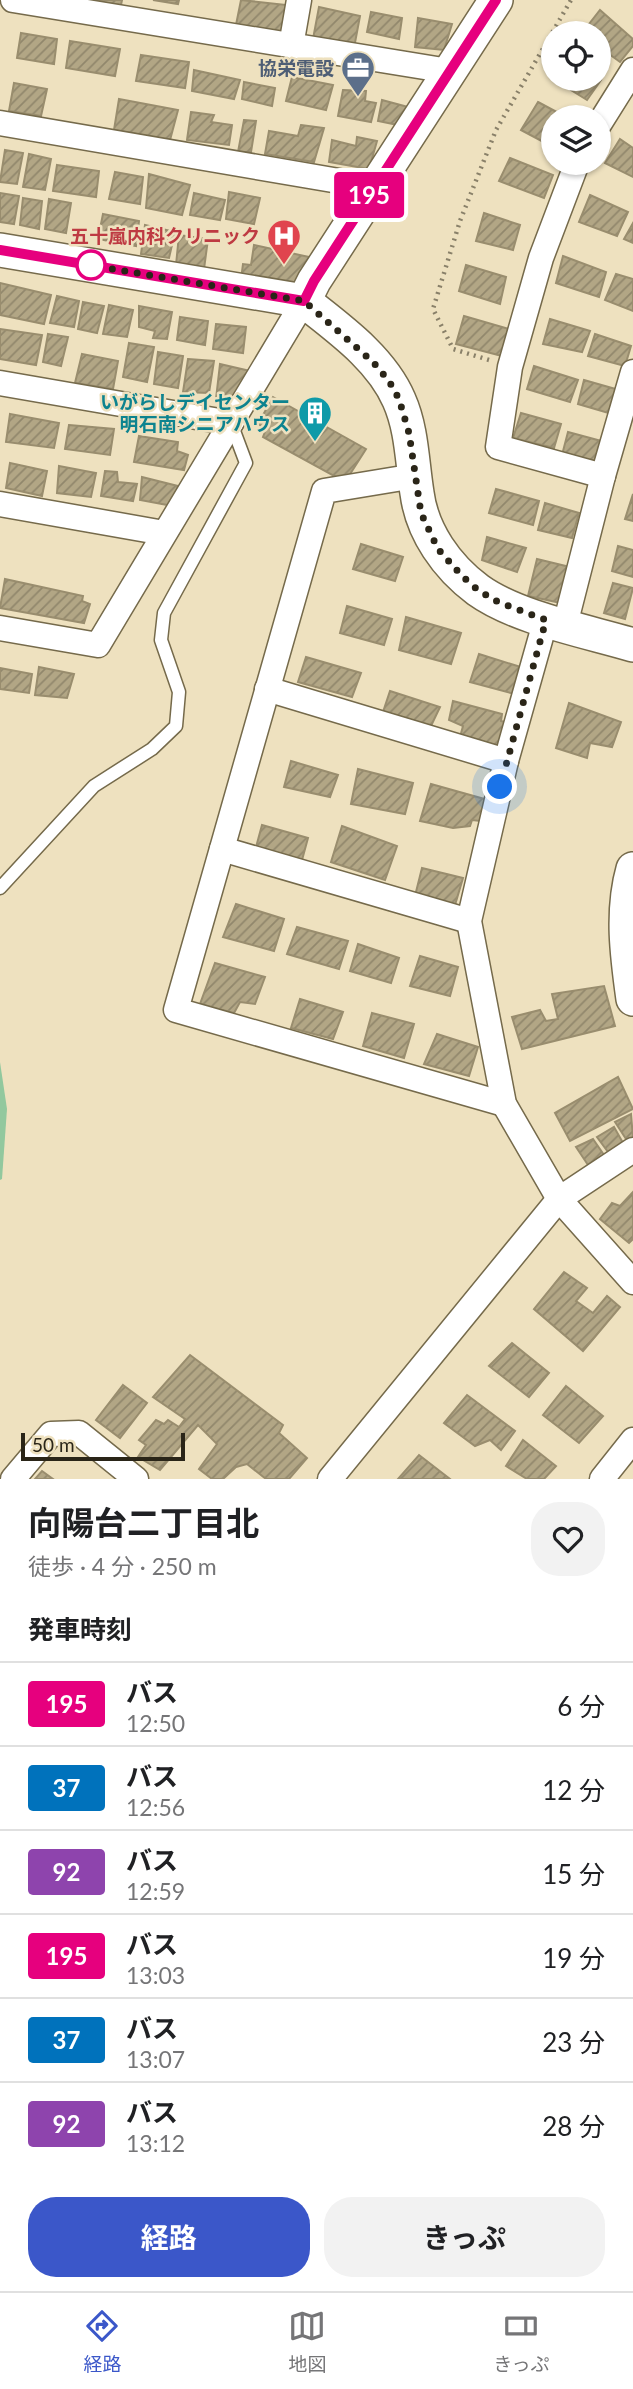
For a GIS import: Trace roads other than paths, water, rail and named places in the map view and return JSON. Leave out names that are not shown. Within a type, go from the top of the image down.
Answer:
[{"type":"street","points":[[13,0],[449,71]]},
{"type":"street","points":[[290,46],[299,0]]},
{"type":"street","points":[[0,628],[98,645],[374,187],[496,0]]},
{"type":"street","points":[[611,105],[633,69]]},
{"type":"street","points":[[0,123],[374,187]]},
{"type":"street","points":[[572,175],[541,258],[510,367],[498,447],[603,476]]},
{"type":"street","points":[[0,250],[304,301],[345,335],[389,381],[405,416],[421,513],[428,531],[450,564],[478,590],[498,602],[633,645]]},
{"type":"street","points":[[633,372],[556,622],[506,761],[468,920],[504,1104],[559,1199],[633,1282]]},
{"type":"street","points":[[0,383],[231,423]]},
{"type":"street","points":[[415,476],[324,491],[176,1010],[504,1104]]},
{"type":"street","points":[[0,504],[164,533]]},
{"type":"street","points":[[267,690],[506,761]]},
{"type":"street","points":[[222,849],[468,920]]},
{"type":"street","points":[[633,869],[627,905],[626,934],[633,999]]},
{"type":"street","points":[[330,1479],[559,1199],[633,1150]]},
{"type":"street","points":[[13,1479],[51,1434],[79,1433],[136,1479]]},
{"type":"street","points":[[602,1479],[633,1440]]},
{"type":"lane","points":[[0,888],[94,786],[152,750],[176,726],[179,692],[161,640],[164,613],[246,463],[231,423]]},
{"type":"place","name":"協栄電設","points":[[358,98]]},
{"type":"place","name":"五十嵐内科クリニック","points":[[284,266]]},
{"type":"place","name":"いがらしデイセンター 明石南シニアハウス","points":[[315,443]]}]
